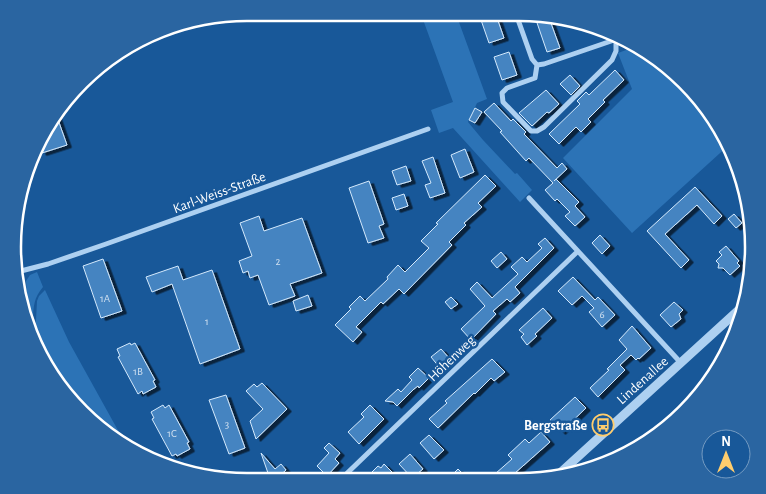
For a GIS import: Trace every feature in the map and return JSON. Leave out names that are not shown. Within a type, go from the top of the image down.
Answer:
[{"type":"street","points":[[518,21],[532,59],[537,65],[535,78],[508,88],[502,93],[503,102],[531,131],[544,128],[612,60],[616,51],[616,44]]},
{"type":"street","points":[[537,65],[611,41]]},
{"type":"street","name":"Karl-Weiss-Straße","points":[[23,271],[106,244],[428,129]]},
{"type":"street","points":[[529,198],[681,364]]},
{"type":"street","name":"Höhenweg","points":[[347,473],[577,252]]},
{"type":"street","name":"Lindenallee","points":[[566,467],[735,314]]},
{"type":"shaded area","points":[[424,21],[459,21],[487,99],[477,103],[468,122],[532,190],[520,202],[453,128],[439,133],[431,110],[453,102]]},
{"type":"shaded area","points":[[628,49],[632,51],[679,87],[707,122],[723,151],[632,233],[563,158],[632,89],[618,53]]},
{"type":"shaded area","points":[[37,272],[43,287],[34,304],[33,320],[27,294],[26,281],[30,275]]},
{"type":"shaded area","points":[[45,290],[69,342],[120,433],[87,407],[51,360],[36,327],[39,296]]},
{"type":"building","points":[[481,21],[498,21],[504,38],[489,43]]},
{"type":"building","points":[[537,22],[551,24],[560,48],[547,52]]},
{"type":"building","points":[[509,52],[517,75],[502,80],[494,57]]},
{"type":"building","points":[[615,70],[624,80],[603,100],[605,102],[588,119],[591,122],[581,132],[576,127],[559,144],[549,134],[580,104],[577,101],[586,92],[589,95]]},
{"type":"building","points":[[570,75],[580,86],[571,95],[560,84]]},
{"type":"building","points":[[546,90],[559,104],[532,126],[519,113]]},
{"type":"building","points":[[494,103],[511,121],[513,119],[526,132],[524,134],[557,168],[562,163],[567,169],[556,179],[579,202],[575,206],[585,217],[575,226],[565,216],[570,212],[557,199],[555,201],[545,190],[553,183],[529,158],[526,161],[484,112]]},
{"type":"building","points":[[475,108],[482,112],[475,123],[469,120]]},
{"type":"building","points":[[59,122],[67,145],[42,153]]},
{"type":"building","points":[[465,149],[474,172],[460,178],[451,155]]},
{"type":"building","points":[[433,157],[445,193],[430,198],[425,185],[431,183],[422,161]]},
{"type":"building","points":[[406,166],[411,181],[397,185],[392,171]]},
{"type":"building","points":[[485,175],[496,186],[478,203],[482,207],[464,223],[466,225],[449,242],[452,245],[404,294],[399,289],[383,304],[381,302],[356,327],[362,332],[353,342],[335,325],[351,309],[349,307],[360,296],[365,301],[388,279],[387,277],[398,265],[405,272],[429,248],[421,241],[438,224],[436,223]]},
{"type":"building","points":[[369,181],[384,224],[379,226],[384,238],[368,243],[349,188]]},
{"type":"building","points":[[695,187],[722,216],[714,224],[697,205],[665,234],[689,260],[681,268],[647,231]]},
{"type":"building","points":[[404,194],[408,206],[396,210],[392,198]]},
{"type":"building","points":[[734,214],[742,223],[736,228],[728,219]]},
{"type":"building","points":[[259,216],[264,231],[302,218],[322,273],[290,284],[295,296],[269,305],[258,275],[250,278],[248,271],[243,273],[239,261],[252,256],[240,223]]},
{"type":"building","points":[[600,235],[610,246],[602,254],[592,243]]},
{"type":"building","points":[[545,238],[554,248],[515,287],[520,293],[510,302],[507,299],[493,311],[496,314],[471,340],[461,329],[485,306],[470,289],[477,282],[492,298],[518,274],[511,267],[522,257],[527,262],[542,248],[538,244]]},
{"type":"building","points":[[726,246],[739,261],[737,263],[740,266],[730,275],[723,268],[718,268],[719,264],[716,261],[722,255],[719,252]]},
{"type":"building","points":[[501,252],[507,259],[497,268],[491,261]]},
{"type":"building","points":[[103,259],[122,311],[101,318],[83,266]]},
{"type":"building","points":[[178,266],[183,280],[212,270],[240,349],[200,364],[172,284],[152,292],[146,277]]},
{"type":"building","points":[[573,277],[595,300],[598,297],[615,315],[602,327],[589,312],[594,308],[582,296],[572,305],[558,291]]},
{"type":"building","points":[[308,295],[312,306],[296,311],[293,301]]},
{"type":"building","points":[[451,297],[458,304],[451,309],[445,302]]},
{"type":"building","points":[[674,302],[683,310],[679,314],[681,319],[671,327],[660,315]]},
{"type":"building","points":[[543,308],[552,318],[535,334],[537,336],[527,345],[521,337],[524,334],[519,330]]},
{"type":"building","points":[[632,326],[651,348],[639,359],[636,360],[631,355],[620,365],[625,370],[598,397],[590,388],[627,349],[619,340]]},
{"type":"building","points":[[130,343],[131,345],[135,343],[155,380],[153,381],[156,387],[143,394],[142,391],[138,394],[118,357],[120,356],[117,349]]},
{"type":"building","points":[[441,349],[450,359],[440,368],[431,357]]},
{"type":"building","points":[[492,359],[505,372],[494,381],[491,378],[438,428],[429,419],[447,403],[445,401]]},
{"type":"building","points":[[418,368],[429,378],[419,388],[418,386],[414,389],[397,406],[393,402],[385,401],[398,389],[401,392],[412,380],[409,377]]},
{"type":"building","points":[[262,383],[287,409],[256,439],[250,421],[263,409],[246,391],[254,384],[257,387]]},
{"type":"building","points":[[226,395],[245,448],[229,454],[209,400]]},
{"type":"building","points":[[575,397],[586,408],[561,432],[550,420]]},
{"type":"building","points":[[163,405],[165,408],[169,405],[189,442],[187,443],[190,449],[177,456],[176,454],[172,456],[152,419],[154,418],[151,412]]},
{"type":"building","points":[[370,405],[384,419],[359,444],[348,432],[364,417],[361,414]]},
{"type":"building","points":[[541,432],[550,442],[515,473],[496,473],[512,459],[508,455],[525,439],[529,443]]},
{"type":"building","points":[[429,435],[444,450],[434,459],[420,443]]},
{"type":"building","points":[[329,443],[340,453],[335,459],[339,463],[330,473],[324,473],[317,466],[329,453],[324,448]]},
{"type":"building","points":[[261,453],[275,469],[281,464],[286,470],[283,473],[268,473]]},
{"type":"building","points":[[410,454],[423,469],[418,473],[407,473],[399,464]]},
{"type":"building","points":[[384,464],[393,473],[371,473],[378,466],[381,468]]},
{"type":"building","points":[[458,469],[462,473],[454,473]]},
{"type":"place","name":"Bergstraße","points":[[603,425]]}]
